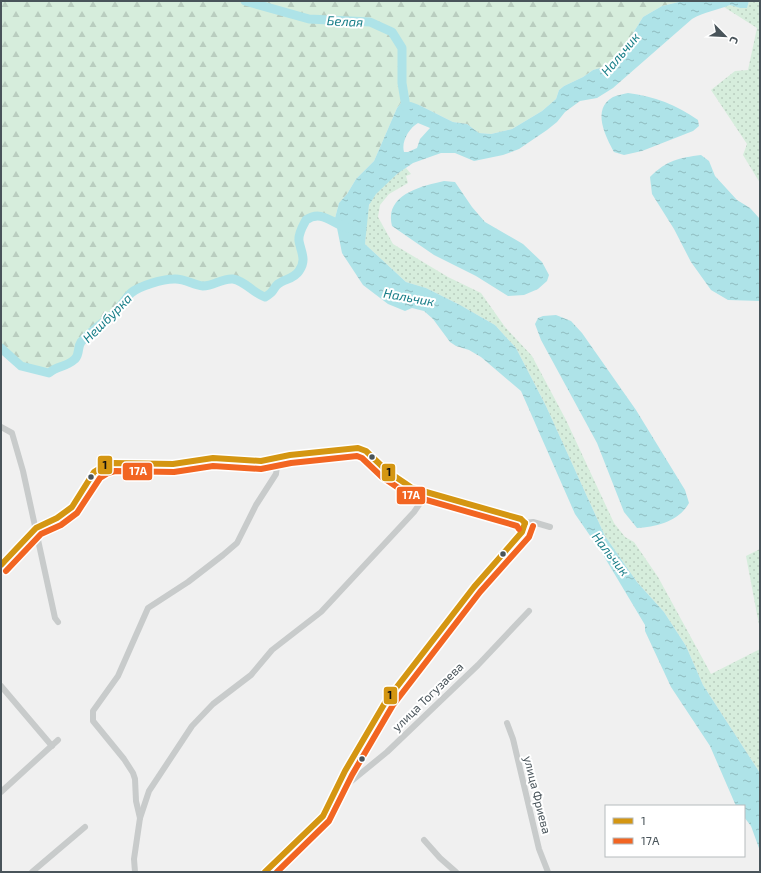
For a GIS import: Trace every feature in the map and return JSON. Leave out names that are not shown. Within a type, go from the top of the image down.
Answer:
[{"type":"street","points":[[1,427],[9,431],[13,438],[26,482],[55,618],[58,622]]},
{"type":"street","points":[[1,564],[19,548],[36,528],[57,518],[69,510],[81,494],[92,474],[106,465],[119,463],[173,464],[213,458],[261,462],[290,455],[347,448],[362,449],[368,452],[394,476],[412,488],[521,519],[525,523]]},
{"type":"street","points":[[140,818],[136,801],[135,779],[124,759],[93,721],[93,711],[118,676],[148,608],[188,582],[223,556],[236,543],[276,474],[278,458]]},
{"type":"street","points":[[135,872],[134,859],[140,818],[153,784],[197,720],[213,704],[251,675],[272,650],[321,612],[414,512],[427,493]]},
{"type":"street","points":[[525,523],[533,522],[550,528]]},
{"type":"street","points":[[265,872],[318,821],[375,718],[390,696],[474,587],[522,532],[525,523]]},
{"type":"street","name":"улица Тогузаева","points":[[336,789],[343,788],[387,752],[478,665],[529,612]]},
{"type":"street","points":[[1,686],[52,746]]},
{"type":"street","name":"улица Фриева","points":[[507,724],[513,739],[539,849],[548,872]]},
{"type":"street","points":[[2,790],[58,740]]},
{"type":"street","points":[[32,872],[85,826]]},
{"type":"street","points":[[424,840],[440,858],[456,872]]},
{"type":"green space","points":[[1,1],[683,1],[662,6],[643,17],[622,51],[607,66],[593,70],[583,77],[564,86],[559,90],[556,99],[542,111],[512,129],[491,134],[479,133],[467,124],[453,122],[419,105],[401,103],[397,108],[374,161],[356,179],[347,194],[339,203],[335,218],[336,224],[321,216],[314,216],[306,220],[299,235],[303,263],[297,274],[280,282],[265,297],[241,282],[233,279],[203,286],[178,279],[169,279],[145,285],[131,293],[114,313],[84,338],[80,344],[75,359],[49,373],[21,366],[1,348]]},
{"type":"green space","points":[[749,1],[760,1],[760,183],[743,155],[747,144],[711,90],[735,71],[748,70],[757,28],[724,7],[731,5],[740,8],[747,8]]},
{"type":"green space","points":[[406,168],[411,174],[406,176],[408,183],[389,194],[380,205],[378,217],[393,244],[448,277],[481,293],[505,327],[532,356],[566,420],[614,523],[625,537],[634,542],[658,577],[711,674],[760,649],[760,773],[703,685],[686,646],[664,612],[637,582],[605,536],[546,406],[516,348],[495,325],[426,288],[406,282],[365,244],[367,215],[371,200],[384,184]]},
{"type":"green space","points":[[760,549],[760,630],[746,556]]},
{"type":"water","name":"Нальчик","points":[[683,1],[749,1],[747,8],[740,8],[730,5],[692,19],[613,88],[597,98],[580,101],[565,112],[557,122],[547,130],[519,149],[503,155],[474,161],[455,153],[441,153],[413,163],[397,174],[376,194],[369,205],[365,244],[406,282],[426,288],[495,325],[516,348],[546,406],[605,536],[637,582],[664,612],[686,646],[703,685],[760,773],[760,851],[751,826],[745,818],[745,805],[736,805],[710,746],[671,687],[645,631],[645,625],[602,553],[575,514],[521,391],[481,357],[450,342],[433,319],[424,311],[412,308],[405,311],[388,304],[363,285],[342,253],[335,218],[339,203],[347,194],[356,179],[374,161],[397,108],[401,103],[411,102],[419,105],[453,122],[467,124],[479,133],[491,134],[512,129],[542,111],[556,99],[559,90],[564,86],[583,77],[593,70],[607,66],[622,51],[643,17],[662,6]],"holes":[[[418,123],[430,128],[420,139],[417,148],[404,152],[403,148],[406,136]]]},
{"type":"water","points":[[628,93],[647,96],[665,102],[698,120],[699,126],[693,131],[642,151],[624,155],[614,152],[604,131],[602,123],[603,109],[606,102],[613,97]]},
{"type":"water","points":[[701,155],[709,161],[715,176],[737,200],[750,208],[760,219],[760,301],[728,300],[711,290],[691,262],[674,229],[652,194],[650,177],[656,171],[668,163],[686,157]]},
{"type":"water","points":[[444,181],[455,182],[472,207],[485,222],[523,244],[542,262],[549,275],[547,281],[538,289],[524,295],[508,296],[476,276],[434,255],[392,226],[391,215],[399,199],[415,189]]},
{"type":"water","points":[[556,315],[571,321],[582,333],[636,410],[685,490],[689,503],[685,509],[673,519],[652,526],[637,528],[624,512],[597,443],[541,340],[535,324],[538,318]]},
{"type":"waterway","name":"Белая","points":[[245,1],[309,19],[370,22],[392,32],[402,48],[402,83],[406,107]]},
{"type":"waterway","name":"Нешбурка","points":[[1,348],[21,366],[49,373],[75,359],[81,342],[92,331],[114,314],[135,290],[151,283],[169,279],[178,279],[203,286],[233,279],[241,282],[265,297],[271,293],[280,282],[297,274],[301,267],[303,263],[303,256],[299,235],[306,220],[317,216],[327,218],[348,228]]},
{"type":"transit line","name":"1","points":[[1,565],[36,528],[57,518],[72,507],[94,472],[105,465],[114,463],[173,464],[213,458],[261,461],[290,455],[358,448],[366,451],[387,471],[412,488],[521,519],[525,523]]},
{"type":"transit line","name":"17А","points":[[6,571],[41,534],[61,525],[77,513],[100,478],[115,471],[174,472],[213,466],[261,469],[291,463],[357,456],[362,458],[382,477],[409,495],[517,526],[519,529]]},
{"type":"transit line","name":"1","points":[[265,872],[323,816],[345,771],[386,701],[474,587],[522,532],[525,523]]},
{"type":"transit line","name":"17А","points":[[277,872],[329,821],[352,775],[393,705],[480,592],[529,537],[533,526]]}]
